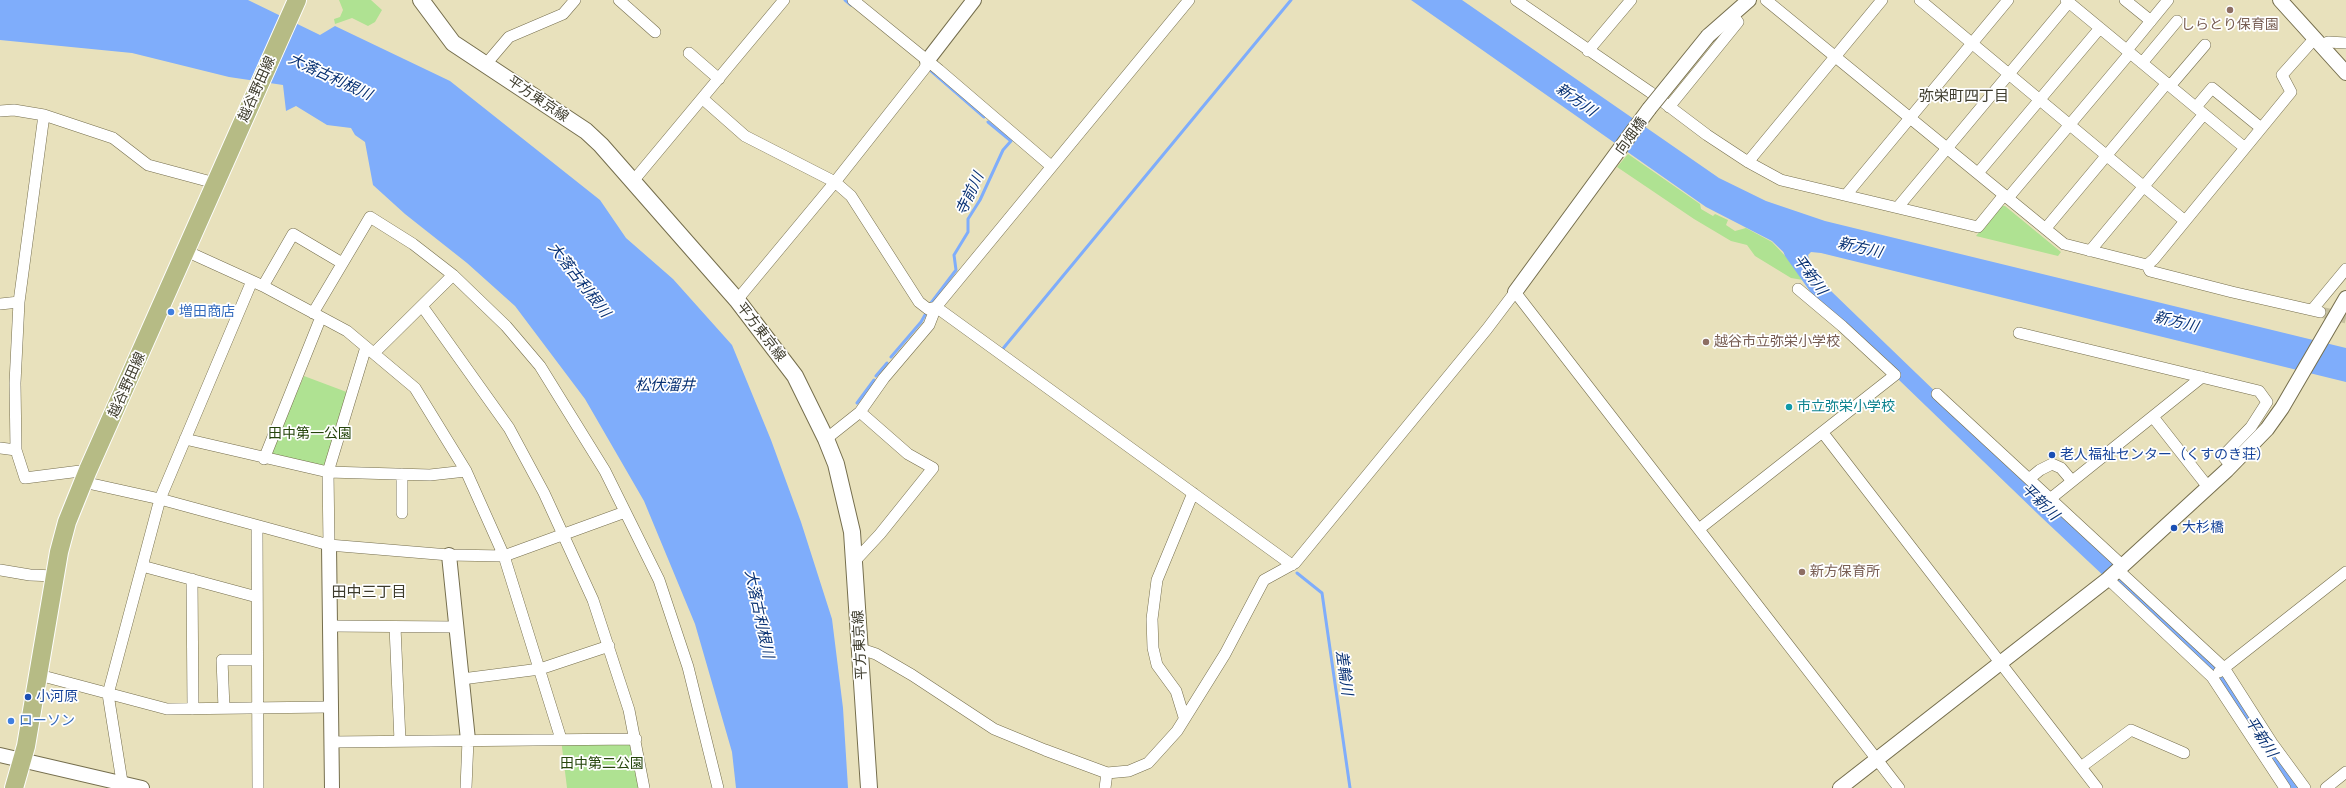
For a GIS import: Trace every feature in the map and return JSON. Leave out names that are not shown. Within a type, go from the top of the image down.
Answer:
[{"type":"main road","name":"越谷野田線","points":[[14,788],[22,761],[39,675],[55,576],[67,522],[297,0]]},
{"type":"main road","name":"平方東京線","points":[[421,0],[449,38],[586,131],[634,180],[737,300],[795,376],[826,439],[836,464],[852,532],[861,649],[863,713],[869,788]]},
{"type":"street","points":[[486,64],[509,37],[563,14],[575,0]]},
{"type":"street","points":[[619,0],[655,32]]},
{"type":"street","points":[[634,180],[784,0]]},
{"type":"street","points":[[853,0],[1051,166]]},
{"type":"street","points":[[737,300],[835,182],[925,68],[927,61],[974,0]]},
{"type":"street","points":[[826,439],[860,412],[884,378],[929,325],[936,306],[1189,0]]},
{"type":"street","points":[[1516,0],[1748,162],[1781,180],[1978,227],[2069,125],[2129,52],[2168,0]]},
{"type":"street","points":[[1588,51],[1631,0]]},
{"type":"street","name":"向畑橋","points":[[1515,292],[1650,109],[1708,36],[1749,0]]},
{"type":"street","points":[[1766,0],[2064,244],[2147,265],[2150,271],[2316,311],[2346,269]]},
{"type":"street","points":[[1748,162],[1882,0]]},
{"type":"street","points":[[1920,0],[2185,221]]},
{"type":"street","points":[[1846,195],[2008,0]]},
{"type":"street","points":[[2125,0],[2151,21]]},
{"type":"street","points":[[2280,0],[2346,73]]},
{"type":"street","points":[[1898,207],[2009,74],[2067,1],[2245,148]]},
{"type":"street","points":[[1669,107],[1738,22],[1732,14]]},
{"type":"street","points":[[2142,63],[2177,21]]},
{"type":"street","points":[[1978,173],[2100,28]]},
{"type":"street","points":[[2147,265],[2154,259],[2291,92],[2282,75],[2318,41],[2346,43]]},
{"type":"street","points":[[2046,228],[2106,156],[2205,45]]},
{"type":"street","points":[[689,53],[719,79]]},
{"type":"street","points":[[2196,107],[2212,88],[2261,128]]},
{"type":"street","points":[[703,99],[745,136],[835,182],[851,196],[919,302],[928,309],[936,306]]},
{"type":"street","points":[[0,111],[14,110],[44,114],[113,138],[148,165],[216,183]]},
{"type":"street","points":[[44,114],[19,302],[15,383],[16,450],[25,478],[86,476],[160,499],[329,545],[449,555],[504,556],[626,512]]},
{"type":"street","points":[[2090,251],[2204,114]]},
{"type":"street","points":[[264,459],[317,315],[342,263],[370,217],[413,244],[453,275],[506,326],[540,366],[605,471],[659,580],[688,666],[718,788]]},
{"type":"street","points":[[263,286],[293,234],[342,263]]},
{"type":"street","points":[[186,251],[263,286],[347,331],[415,388],[466,471],[504,556],[561,739]]},
{"type":"street","points":[[332,788],[328,472],[370,350],[422,306],[453,275]]},
{"type":"street","points":[[123,786],[108,694],[160,499],[252,281]]},
{"type":"street","points":[[1699,529],[1895,375],[1842,326],[1798,289]]},
{"type":"street","points":[[861,649],[876,654],[912,675],[994,728],[1107,773],[1129,771],[1148,763],[1176,731],[1184,716],[1225,654],[1264,580],[1292,565],[1487,329],[1515,292],[1899,788]]},
{"type":"street","points":[[1840,788],[2116,572],[2231,466],[2268,429],[2297,386],[2346,298]]},
{"type":"street","points":[[0,304],[19,302]]},
{"type":"street","points":[[422,306],[509,428],[544,493],[593,600],[636,740],[644,788]]},
{"type":"street","points":[[936,306],[1292,565]]},
{"type":"street","points":[[2019,333],[2259,391],[2267,402],[2251,427],[2223,456],[2231,466]]},
{"type":"street","points":[[2050,499],[2202,377]]},
{"type":"street","points":[[1937,394],[2050,499],[2212,677],[2285,788]]},
{"type":"street","points":[[854,562],[880,534],[933,468],[908,454],[860,412]]},
{"type":"street","points":[[2153,417],[2208,487]]},
{"type":"street","points":[[1823,433],[2097,788]]},
{"type":"street","points":[[185,439],[264,459],[328,472],[430,475],[466,471]]},
{"type":"street","points":[[0,448],[16,450]]},
{"type":"street","points":[[2029,479],[2046,466],[2052,464],[2061,468],[2072,480]]},
{"type":"street","points":[[402,474],[402,513]]},
{"type":"street","points":[[1184,716],[1176,691],[1158,665],[1153,648],[1152,619],[1157,580],[1193,493]]},
{"type":"street","points":[[257,526],[258,788]]},
{"type":"street","points":[[449,555],[468,740],[466,788]]},
{"type":"street","points":[[142,566],[257,597]]},
{"type":"street","points":[[0,570],[30,575],[55,576]]},
{"type":"street","points":[[2116,572],[2224,668],[2305,788]]},
{"type":"street","points":[[2212,677],[2346,572]]},
{"type":"street","points":[[192,580],[193,709]]},
{"type":"street","points":[[330,626],[456,627]]},
{"type":"street","points":[[395,626],[400,741]]},
{"type":"street","points":[[462,679],[540,669],[608,646]]},
{"type":"street","points":[[224,708],[222,660],[258,660]]},
{"type":"street","points":[[39,675],[167,709],[330,707]]},
{"type":"street","points":[[2080,767],[2131,730],[2184,753]]},
{"type":"street","points":[[331,742],[561,739],[636,740]]},
{"type":"street","points":[[0,756],[123,786],[142,788]]},
{"type":"street","points":[[2326,788],[2346,772]]},
{"type":"street","points":[[1105,788],[1107,773]]},
{"type":"green space","points":[[339,0],[371,0],[382,10],[375,22],[368,26],[352,18],[335,24],[334,19],[340,17],[343,10]]},
{"type":"green space","points":[[1628,154],[1700,204],[1701,209],[1713,216],[1715,214],[1728,220],[1726,225],[1735,231],[1746,228],[1772,242],[1806,278],[1803,280],[1791,278],[1755,256],[1747,245],[1731,241],[1694,219],[1617,167]]},
{"type":"green space","points":[[2000,206],[2005,206],[2061,252],[2058,256],[1976,236]]},
{"type":"green space","name":"田中第一公園","points":[[304,376],[352,394],[329,469],[270,455]]},
{"type":"green space","name":"田中第二公園","points":[[561,739],[636,739],[644,788],[567,788]]},
{"type":"water","name":"松伏溜井","points":[[0,0],[248,0],[320,35],[335,26],[450,81],[600,200],[626,238],[673,279],[732,345],[771,440],[801,522],[832,619],[843,708],[848,788],[736,788],[732,752],[695,624],[644,501],[585,399],[515,306],[467,263],[405,214],[373,185],[365,142],[355,135],[351,128],[327,125],[296,106],[286,111],[283,85],[229,77],[132,53],[0,40]]},
{"type":"water","name":"新方川","points":[[1411,0],[1462,0],[1719,178],[1766,201],[1825,221],[2346,348],[2346,382],[1821,253],[1811,252],[1808,255],[1811,266],[1803,271],[1772,241],[1706,207]]},
{"type":"waterway","name":"寺前川","points":[[845,0],[851,5]]},
{"type":"waterway","points":[[1001,351],[1291,0]]},
{"type":"waterway","name":"寺前川","points":[[930,70],[984,117]]},
{"type":"waterway","name":"寺前川","points":[[931,303],[956,270],[954,255],[968,232],[968,219],[980,200],[1003,150],[1011,141],[988,122]]},
{"type":"waterway","name":"平新川","points":[[1792,251],[1823,295],[2048,512],[2210,664],[2224,680],[2294,788]]},
{"type":"waterway","name":"寺前川","points":[[891,357],[921,322],[925,315]]},
{"type":"waterway","name":"寺前川","points":[[876,376],[887,363]]},
{"type":"waterway","name":"寺前川","points":[[857,403],[874,380]]},
{"type":"waterway","name":"差輪川","points":[[1297,573],[1322,593],[1350,788]]},
{"type":"tunnel","points":[[2320,312],[2346,318]]},
{"type":"place","name":"しらとり保育園","points":[[2230,10]]},
{"type":"place","name":"増田商店","points":[[171,312]]},
{"type":"place","name":"越谷市立弥栄小学校","points":[[1706,342]]},
{"type":"place","name":"市立弥栄小学校","points":[[1789,407]]},
{"type":"place","name":"老人福祉センター（くすのき荘）","points":[[2052,455]]},
{"type":"place","name":"大杉橋","points":[[2174,528]]},
{"type":"place","name":"新方保育所","points":[[1802,572]]},
{"type":"place","name":"小河原","points":[[28,697]]},
{"type":"place","name":"ローソン","points":[[11,721]]},
{"type":"district","name":"弥栄町四丁目","points":[[1964,96]]},
{"type":"district","name":"田中三丁目","points":[[369,592]]},
{"type":"water label","name":"大落古利根川","points":[[330,77]]},
{"type":"water label","name":"大落古利根川","points":[[579,280]]},
{"type":"water label","name":"大落古利根川","points":[[759,614]]}]
